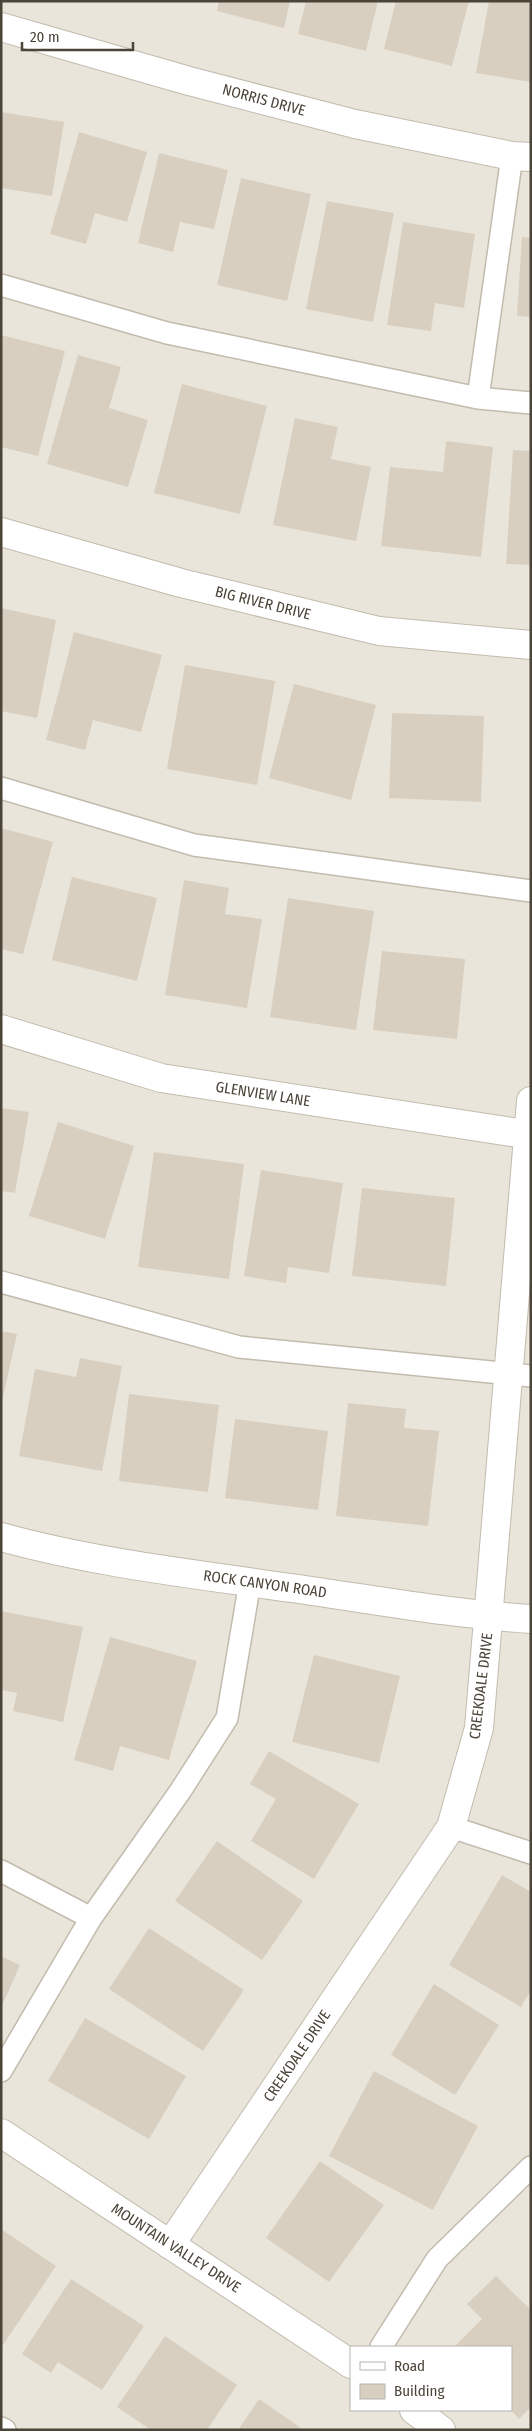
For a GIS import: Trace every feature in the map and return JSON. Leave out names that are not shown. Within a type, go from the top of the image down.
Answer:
[{"type":"street","name":"NORRIS DRIVE","points":[[1,27],[189,81],[355,124],[521,156]]},
{"type":"street","name":"BIG RIVER DRIVE","points":[[1,532],[181,583],[379,631],[531,645]]},
{"type":"street","name":"GLENVIEW LANE","points":[[1,1030],[161,1078],[529,1135]]},
{"type":"street","name":"CREEKDALE DRIVE","points":[[170,2245],[451,1827],[479,1728],[489,1616],[519,1376],[531,1101]]},
{"type":"street","name":"ROCK CANYON ROAD","points":[[1,1537],[50,1550],[250,1582],[489,1616],[531,1619]]},
{"type":"street","name":"MOUNTAIN VALLEY DRIVE","points":[[1,2133],[350,2363]]},
{"type":"street","points":[[415,2411],[442,2430]]},
{"type":"lane","points":[[478,398],[521,156]]},
{"type":"lane","points":[[1,286],[167,334],[478,398],[531,403]]},
{"type":"lane","points":[[1,788],[194,845],[531,891]]},
{"type":"lane","points":[[1,1282],[239,1347],[519,1376]]},
{"type":"lane","points":[[1,2071],[91,1918],[181,1790],[227,1718],[250,1582]]},
{"type":"lane","points":[[451,1827],[531,1853]]},
{"type":"lane","points":[[1,1871],[91,1918]]},
{"type":"lane","points":[[382,2346],[437,2259],[531,2167]]},
{"type":"lane","points":[[1,2428],[5,2430]]},
{"type":"shaded area","points":[[1,1],[531,1],[531,2430],[1,2430]]},
{"type":"building","points":[[219,1],[290,1],[284,28],[217,11]]},
{"type":"building","points":[[306,1],[378,1],[366,51],[298,34]]},
{"type":"building","points":[[396,1],[469,1],[452,66],[384,49]]},
{"type":"building","points":[[489,1],[531,1],[531,82],[476,73]]},
{"type":"building","points":[[1,112],[64,122],[52,196],[1,188]]},
{"type":"building","points":[[79,132],[147,152],[127,222],[95,213],[86,244],[50,234]]},
{"type":"building","points":[[159,153],[228,170],[214,229],[180,222],[173,252],[138,243]]},
{"type":"building","points":[[241,178],[311,194],[287,301],[217,285]]},
{"type":"building","points":[[327,201],[394,213],[373,322],[306,309]]},
{"type":"building","points":[[403,222],[475,234],[464,308],[435,303],[431,331],[387,325]]},
{"type":"building","points":[[522,237],[531,238],[531,317],[517,316]]},
{"type":"building","points":[[1,335],[65,351],[38,456],[1,447]]},
{"type":"building","points":[[78,355],[121,367],[109,408],[148,420],[128,487],[47,464]]},
{"type":"building","points":[[182,384],[267,406],[240,514],[154,493]]},
{"type":"building","points":[[295,418],[338,427],[331,459],[371,467],[356,541],[273,525]]},
{"type":"building","points":[[446,441],[493,447],[481,557],[381,546],[390,467],[443,472]]},
{"type":"building","points":[[513,450],[531,451],[531,565],[506,564]]},
{"type":"building","points":[[1,608],[56,620],[37,718],[1,711]]},
{"type":"building","points":[[74,632],[162,655],[141,732],[93,720],[85,750],[46,740]]},
{"type":"building","points":[[185,665],[275,681],[257,785],[167,769]]},
{"type":"building","points":[[294,684],[376,705],[351,800],[269,778]]},
{"type":"building","points":[[392,713],[484,716],[481,802],[389,798]]},
{"type":"building","points":[[1,828],[53,842],[23,954],[1,949]]},
{"type":"building","points":[[72,877],[157,898],[137,981],[52,960]]},
{"type":"building","points":[[184,880],[229,888],[225,914],[262,919],[247,1008],[165,995]]},
{"type":"building","points":[[288,898],[374,911],[356,1030],[270,1017]]},
{"type":"building","points":[[382,951],[465,959],[457,1039],[373,1030]]},
{"type":"building","points":[[1,1108],[29,1112],[15,1193],[1,1191]]},
{"type":"building","points":[[58,1122],[134,1146],[105,1239],[29,1216]]},
{"type":"building","points":[[154,1152],[244,1164],[229,1279],[138,1267]]},
{"type":"building","points":[[261,1170],[343,1183],[329,1273],[288,1267],[286,1283],[244,1276]]},
{"type":"building","points":[[362,1188],[455,1198],[446,1286],[352,1276]]},
{"type":"building","points":[[1,1331],[17,1334],[2,1402],[1,1402]]},
{"type":"building","points":[[80,1358],[122,1366],[102,1471],[19,1456],[35,1369],[76,1377]]},
{"type":"building","points":[[129,1394],[219,1405],[208,1492],[119,1481]]},
{"type":"building","points":[[348,1403],[406,1409],[404,1428],[439,1431],[428,1526],[336,1516]]},
{"type":"building","points":[[235,1419],[328,1431],[318,1510],[225,1498]]},
{"type":"building","points":[[1,1611],[83,1627],[63,1722],[13,1711],[17,1693],[1,1690]]},
{"type":"building","points":[[110,1637],[197,1661],[169,1760],[120,1746],[113,1771],[74,1760]]},
{"type":"building","points":[[314,1655],[400,1676],[379,1763],[292,1742]]},
{"type":"building","points":[[269,1751],[359,1804],[314,1879],[251,1841],[276,1799],[250,1784]]},
{"type":"building","points":[[217,1841],[303,1901],[262,1960],[175,1901]]},
{"type":"building","points":[[502,1875],[531,1892],[531,1990],[521,2007],[449,1965]]},
{"type":"building","points":[[149,1928],[244,1990],[203,2051],[109,1989]]},
{"type":"building","points":[[1,1956],[20,1965],[1,2008]]},
{"type":"building","points":[[434,1984],[499,2025],[455,2095],[391,2055]]},
{"type":"building","points":[[85,2018],[186,2076],[149,2139],[48,2081]]},
{"type":"building","points":[[374,2071],[478,2126],[433,2210],[329,2156]]},
{"type":"building","points":[[320,2161],[384,2205],[329,2282],[266,2238]]},
{"type":"building","points":[[1,2229],[56,2266],[1,2348]]},
{"type":"building","points":[[496,2276],[531,2310],[531,2407],[519,2419],[512,2411],[512,2346],[455,2346],[482,2319],[467,2304]]},
{"type":"building","points":[[71,2279],[144,2326],[102,2390],[58,2362],[51,2373],[22,2354]]},
{"type":"building","points":[[165,2336],[237,2385],[207,2430],[151,2430],[117,2407]]},
{"type":"building","points":[[259,2399],[304,2430],[238,2430]]}]
